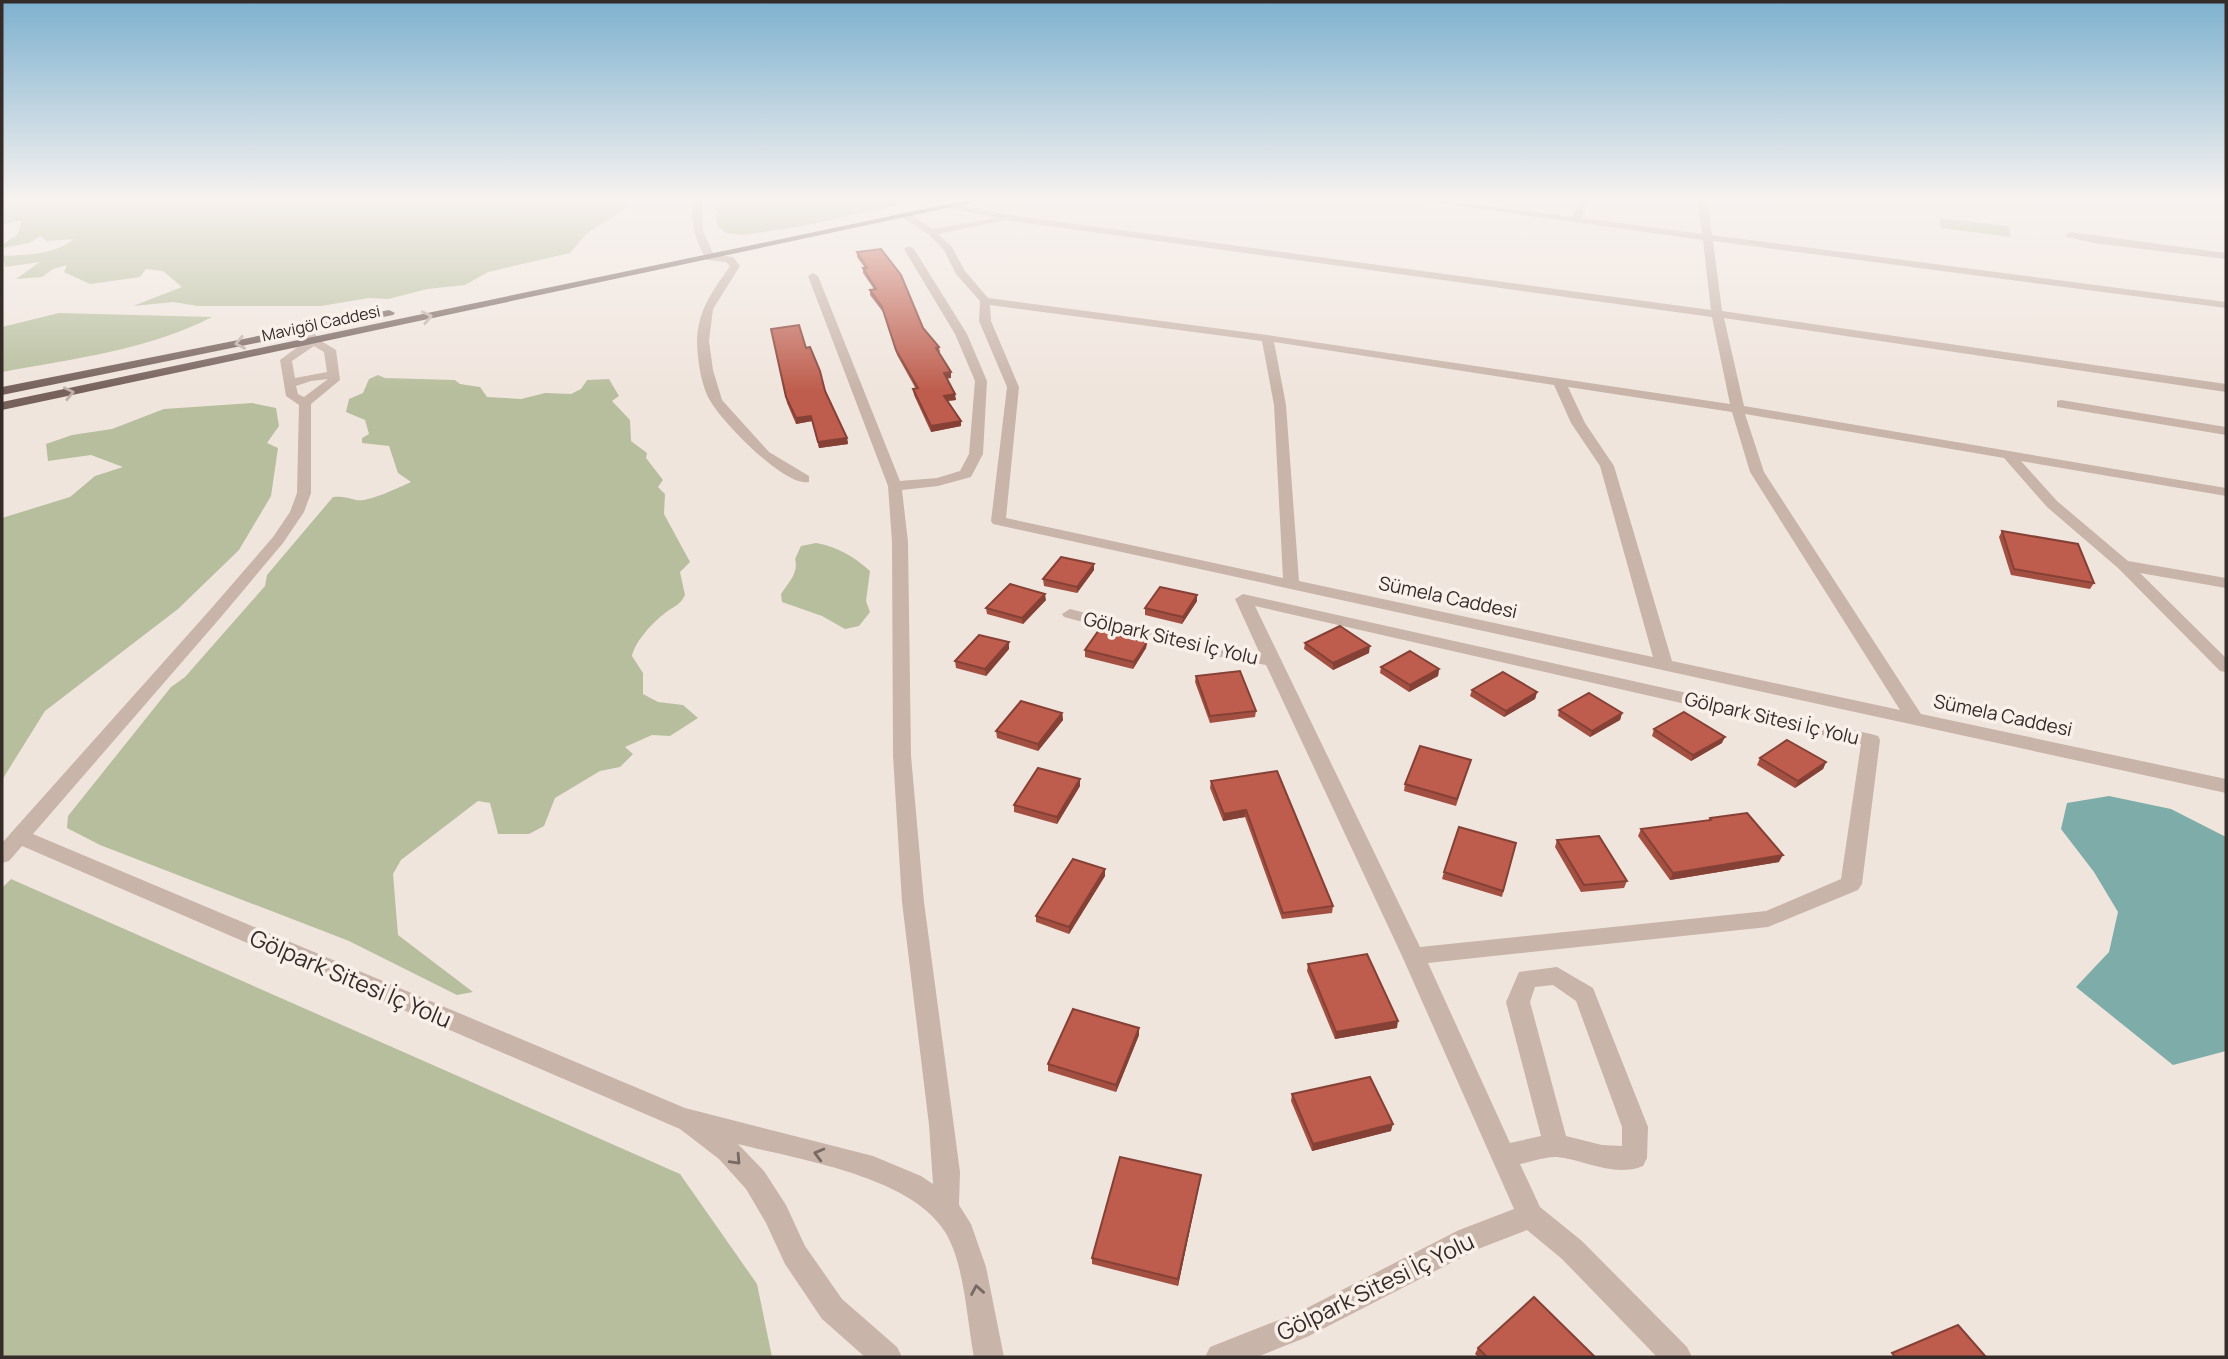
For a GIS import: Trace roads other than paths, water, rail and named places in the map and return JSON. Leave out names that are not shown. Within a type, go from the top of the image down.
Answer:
[{"type":"main road","name":"Mavigöl Caddesi","points":[[2,406],[310,335],[652,264]]},
{"type":"main road","name":"Mavigöl Caddesi","points":[[2,391],[310,335]]},
{"type":"street","points":[[734,264],[707,309],[703,341],[707,370],[716,401],[764,455],[804,479]]},
{"type":"street","points":[[895,486],[938,482],[966,474],[976,454],[982,402],[981,381],[961,334],[918,264]]},
{"type":"street","points":[[956,264],[985,301],[1267,338],[1737,409],[2226,492]]},
{"type":"street","points":[[1351,264],[2226,388]]},
{"type":"street","points":[[1712,264],[1717,314],[1737,409],[1757,472],[1914,717]]},
{"type":"street","points":[[1913,264],[2226,305]]},
{"type":"street","points":[[813,276],[895,486],[900,542],[902,756],[913,902],[944,1148],[944,1208]]},
{"type":"street","name":"Sümela Caddesi","points":[[985,301],[985,321],[1013,387],[998,522],[2226,786]]},
{"type":"street","points":[[310,335],[330,349],[334,380],[305,403],[292,396],[286,360],[310,335]]},
{"type":"street","points":[[1267,338],[1280,405],[1291,586]]},
{"type":"street","points":[[290,384],[309,377],[333,375]]},
{"type":"street","points":[[1559,382],[1578,423],[1607,466],[1664,664]]},
{"type":"street","points":[[2,856],[215,614],[278,540],[297,512],[303,493],[305,403]]},
{"type":"street","points":[[2061,404],[2226,431]]},
{"type":"street","points":[[2009,456],[2052,504],[2123,565],[2226,667]]},
{"type":"street","points":[[2123,565],[2226,583]]},
{"type":"street","name":"Gölpark Sitesi İç Yolu","points":[[1413,957],[1768,919],[1851,884],[1871,740],[1243,598],[1413,957],[1530,1216],[1572,1250],[1677,1357]]},
{"type":"street","name":"Gölpark Sitesi İç Yolu","points":[[1069,614],[1199,648],[1273,661]]},
{"type":"street","name":"Gölpark Sitesi İç Yolu","points":[[20,837],[682,1118],[873,1168],[912,1185],[944,1208],[961,1233],[972,1267],[989,1357]]},
{"type":"street","points":[[1503,1156],[1556,1145],[1602,1157],[1634,1158],[1635,1127],[1585,995],[1557,976],[1527,978],[1518,1002],[1556,1145]]},
{"type":"street","name":"Gölpark Sitesi İç Yolu","points":[[682,1118],[728,1151],[755,1180],[776,1214],[795,1255],[832,1309],[887,1357]]},
{"type":"street","name":"Gölpark Sitesi İç Yolu","points":[[1220,1357],[1307,1323],[1469,1239],[1530,1216]]},
{"type":"water","points":[[2109,796],[2171,809],[2226,837],[2226,1051],[2173,1065],[2076,987],[2109,952],[2118,912],[2094,872],[2061,829],[2067,803]]}]
